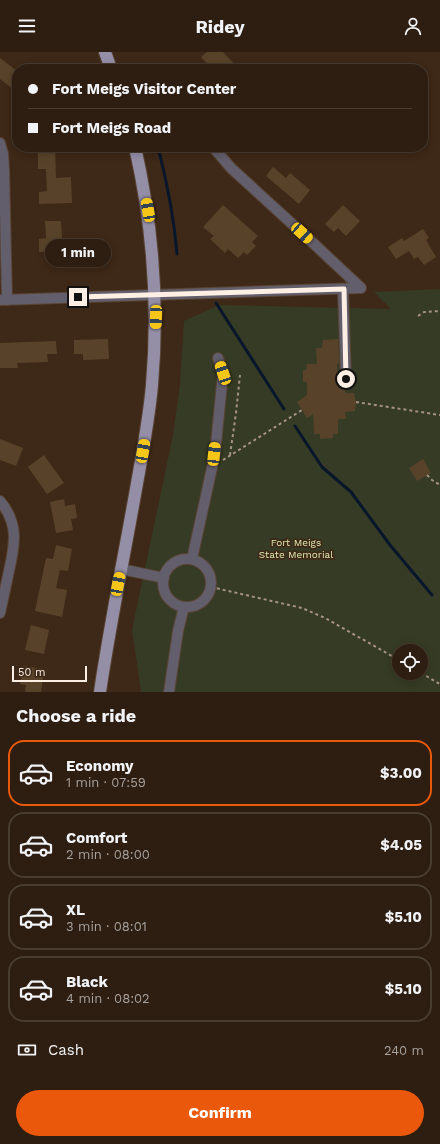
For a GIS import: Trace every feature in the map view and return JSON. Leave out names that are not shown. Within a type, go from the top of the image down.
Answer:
[{"type":"main road","points":[[105,52],[109,64]]},
{"type":"main road","points":[[100,692],[145,437],[152,386],[156,294],[148,210],[136,152]]},
{"type":"street","points":[[0,143],[3,154],[4,169],[4,300],[360,288],[314,243],[231,168],[217,152]]},
{"type":"street","points":[[344,289],[342,353],[346,379]]},
{"type":"street","points":[[192,559],[214,454],[223,373],[218,358]]},
{"type":"street","points":[[0,501],[12,520],[15,542],[0,613]]},
{"type":"street","points":[[192,559],[205,566],[211,580],[211,587],[209,594],[204,600],[191,607],[184,607],[177,605],[170,600],[163,586],[164,578],[166,571],[171,565],[177,561],[192,559]]},
{"type":"street","points":[[121,569],[164,578]]},
{"type":"street","points":[[169,692],[178,630],[184,607]]},
{"type":"path","points":[[418,316],[424,312],[440,310]]},
{"type":"path","points":[[230,455],[240,376]]},
{"type":"path","points":[[356,402],[440,415]]},
{"type":"path","points":[[212,467],[302,410]]},
{"type":"path","points":[[427,475],[440,485]]},
{"type":"path","points":[[211,587],[302,608],[325,618],[392,656]]},
{"type":"path","points":[[428,677],[440,684]]},
{"type":"green space","name":"Fort Meigs State Memorial","points":[[440,289],[440,692],[141,692],[132,630],[173,435],[180,384],[184,321],[219,305],[391,309],[374,292]]},
{"type":"building","points":[[207,52],[223,52],[234,64],[207,64],[201,57]]},
{"type":"building","points":[[0,58],[12,67],[12,88],[0,79]]},
{"type":"building","points":[[38,152],[55,152],[56,178],[71,177],[72,203],[39,204],[39,192],[47,191],[46,169],[38,169]]},
{"type":"building","points":[[273,167],[286,178],[290,173],[310,190],[299,204],[266,176]]},
{"type":"building","points":[[223,205],[258,236],[252,242],[256,246],[247,255],[244,252],[238,258],[228,249],[225,253],[210,239],[214,236],[203,227]]},
{"type":"building","points":[[343,205],[360,221],[346,236],[338,228],[334,232],[325,224]]},
{"type":"building","points":[[45,221],[61,221],[62,238],[67,238],[67,251],[39,252],[39,239],[46,238]]},
{"type":"building","points":[[423,229],[429,238],[426,240],[436,257],[424,265],[418,257],[414,259],[409,251],[396,259],[388,247],[402,238],[404,241]]},
{"type":"building","points":[[108,339],[109,359],[83,360],[83,354],[74,354],[74,340]]},
{"type":"building","points":[[338,339],[338,381],[345,385],[345,393],[354,393],[356,403],[355,411],[345,412],[346,419],[338,419],[338,434],[333,434],[333,438],[320,439],[320,434],[314,434],[313,414],[307,418],[297,402],[307,395],[307,382],[303,382],[303,370],[306,370],[307,364],[317,364],[316,348],[322,348],[323,340]]},
{"type":"building","points":[[56,341],[57,354],[47,354],[48,362],[17,363],[18,368],[0,368],[0,343]]},
{"type":"building","points":[[0,439],[23,448],[16,466],[0,460]]},
{"type":"building","points":[[44,455],[64,483],[47,494],[28,467]]},
{"type":"building","points":[[423,459],[431,473],[417,481],[409,468]]},
{"type":"building","points":[[64,499],[65,506],[75,504],[77,518],[71,519],[73,530],[56,533],[50,502]]},
{"type":"building","points":[[56,545],[72,549],[68,571],[60,570],[56,588],[67,590],[62,617],[35,611],[46,558],[53,559]]},
{"type":"building","points":[[31,625],[49,630],[44,654],[25,650]]},
{"type":"building","points":[[22,666],[44,669],[41,692],[25,692],[26,685],[20,684]]},
{"type":"waterway","points":[[159,152],[170,200],[177,254]]},
{"type":"waterway","points":[[216,303],[284,409]]},
{"type":"waterway","points":[[295,426],[322,467],[351,492],[390,545],[432,595]]},
{"type":"route","points":[[78,297],[344,289],[346,379]]}]
